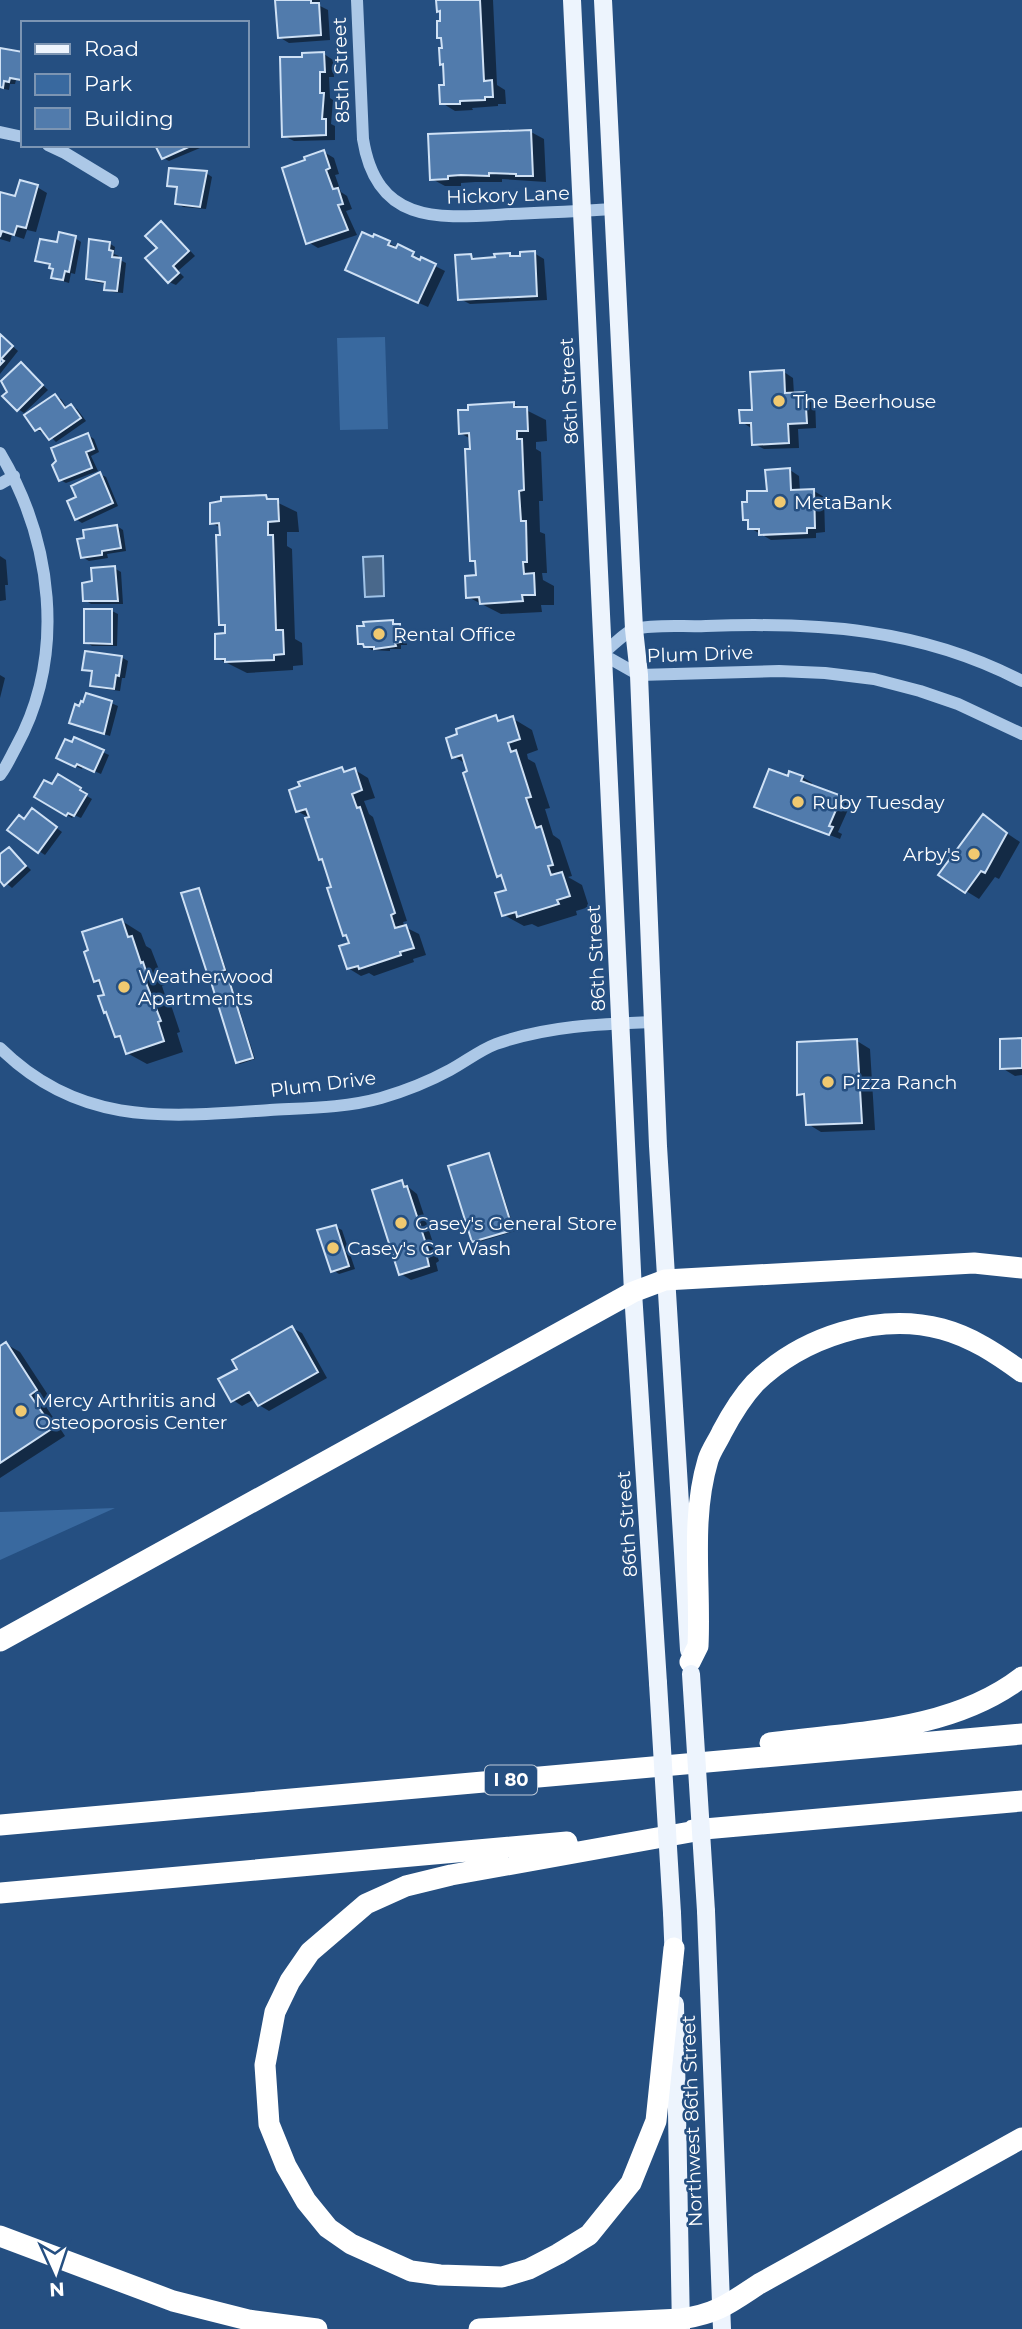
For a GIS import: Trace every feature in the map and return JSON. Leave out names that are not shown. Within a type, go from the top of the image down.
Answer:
[{"type":"highway","points":[[0,1642],[633,1292],[665,1280],[974,1263],[1022,1268]]},
{"type":"highway","points":[[691,1668],[698,1646],[699,1503],[709,1458],[729,1418],[753,1385],[774,1367],[820,1340],[890,1323],[942,1329],[989,1349],[1022,1372]]},
{"type":"highway","points":[[588,1773],[674,1756],[910,1724],[977,1705],[1022,1676]]},
{"type":"highway","name":"I 80","points":[[0,1825],[1022,1734]]},
{"type":"highway","points":[[0,1893],[1022,1801]]},
{"type":"highway","points":[[674,1948],[656,2120],[631,2183],[589,2235],[558,2255],[529,2269],[502,2277],[440,2275],[411,2271],[352,2244],[328,2228],[306,2201],[285,2165],[269,2124],[265,2065],[275,2012],[290,1981],[310,1952],[366,1904],[406,1886],[451,1875],[706,1829]]},
{"type":"highway","points":[[479,2329],[681,2324],[705,2316],[722,2319],[759,2284],[1022,2138]]},
{"type":"highway","points":[[0,2236],[173,2301],[247,2319],[317,2329]]},
{"type":"main road","name":"86th Street","points":[[572,0],[633,1292],[672,1913]]},
{"type":"main road","points":[[603,0],[634,629],[639,676],[665,1280],[691,1668]]},
{"type":"main road","name":"Northwest 86th Street","points":[[691,1668],[706,1911],[722,2319]]},
{"type":"main road","name":"Northwest 86th Street","points":[[672,1913],[680,2136],[681,2324]]},
{"type":"street","name":"85th Street","points":[[357,0],[363,139]]},
{"type":"street","points":[[0,132],[21,136]]},
{"type":"street","name":"Hickory Lane","points":[[363,139],[366,157],[384,190],[400,204],[418,213],[450,217],[614,209]]},
{"type":"street","points":[[52,147],[113,182]]},
{"type":"street","points":[[0,453],[29,509],[38,540],[44,571],[47,635],[37,698],[26,728],[1,772]]},
{"type":"street","points":[[0,484],[14,476]]},
{"type":"street","name":"Plum Drive","points":[[1022,681],[975,660],[883,634],[779,624],[634,629],[602,654],[639,676],[779,671],[874,679],[958,704],[1022,734]]},
{"type":"street","name":"Plum Drive","points":[[0,1048],[42,1082],[85,1103],[132,1114],[155,1116],[344,1105],[376,1100],[424,1083],[494,1045],[547,1030],[577,1025],[653,1022]]},
{"type":"green space","points":[[385,337],[388,429],[340,430],[337,338]]},
{"type":"green space","points":[[115,1508],[0,1560],[0,1512]]},
{"type":"shaded area","points":[[383,556],[384,596],[365,597],[363,557]]},
{"type":"building","points":[[275,0],[311,0],[311,3],[319,3],[321,35],[278,38]]},
{"type":"building","points":[[436,0],[480,0],[484,81],[492,80],[493,97],[460,101],[460,104],[440,104],[439,85],[444,85],[443,64],[440,65],[441,38],[437,38],[440,11],[437,12]]},
{"type":"building","points":[[0,48],[21,52],[21,80],[10,78],[9,82],[4,81],[3,88],[0,87]]},
{"type":"building","points":[[324,52],[325,72],[320,72],[320,93],[324,93],[322,119],[326,119],[326,135],[282,137],[280,57],[302,57],[302,53]]},
{"type":"building","points":[[531,130],[533,176],[489,173],[489,176],[461,175],[430,180],[428,134]]},
{"type":"building","points":[[156,147],[189,147],[162,159]]},
{"type":"building","points":[[324,150],[330,168],[326,170],[333,189],[338,188],[343,204],[338,205],[348,230],[306,244],[282,168]]},
{"type":"building","points":[[169,168],[207,171],[200,207],[175,204],[177,187],[167,186]]},
{"type":"building","points":[[20,180],[38,185],[26,228],[17,226],[14,235],[2,231],[0,237],[0,192],[15,196]]},
{"type":"building","points":[[161,221],[189,251],[173,266],[179,273],[168,283],[145,258],[157,248],[145,236]]},
{"type":"building","points":[[59,232],[76,236],[69,272],[65,271],[63,280],[51,278],[53,269],[49,268],[50,264],[35,261],[40,239],[57,242]]},
{"type":"building","points":[[362,232],[390,241],[388,245],[396,248],[398,244],[414,252],[412,256],[436,264],[418,303],[345,270]]},
{"type":"building","points":[[89,239],[110,242],[112,257],[121,258],[117,291],[104,290],[105,282],[86,279]]},
{"type":"building","points":[[535,251],[537,296],[458,300],[455,255],[471,254],[472,259],[510,253],[510,256],[520,256],[520,252]]},
{"type":"building","points":[[0,334],[13,346],[1,359],[4,361],[0,365]]},
{"type":"building","points":[[21,362],[43,385],[17,411],[2,396],[7,392],[1,381]]},
{"type":"building","name":"The Beerhouse","points":[[784,370],[785,393],[805,392],[807,423],[788,424],[789,443],[752,445],[751,423],[740,423],[739,410],[752,410],[750,372]]},
{"type":"building","points":[[55,394],[65,408],[71,404],[81,418],[49,440],[40,428],[35,431],[24,415]]},
{"type":"building","points":[[514,402],[514,407],[527,407],[528,431],[517,431],[517,439],[522,439],[524,490],[519,491],[521,521],[526,521],[527,562],[523,562],[524,574],[534,573],[535,595],[522,595],[523,601],[480,604],[479,597],[466,598],[465,576],[476,575],[475,561],[470,561],[465,449],[470,449],[469,433],[459,434],[458,410],[468,410],[468,405]]},
{"type":"building","points":[[88,433],[94,449],[86,452],[92,468],[59,481],[52,465],[56,461],[51,448]]},
{"type":"building","name":"MetaBank","points":[[790,468],[791,490],[814,489],[815,528],[807,528],[807,533],[759,535],[759,529],[748,529],[748,520],[743,520],[742,502],[747,502],[747,491],[767,491],[765,470]]},
{"type":"building","points":[[100,472],[113,503],[75,520],[67,501],[76,497],[71,486]]},
{"type":"building","points":[[266,495],[267,499],[278,499],[279,521],[268,522],[268,535],[273,535],[276,630],[283,630],[284,654],[274,655],[274,660],[225,662],[225,659],[215,659],[215,634],[225,633],[225,625],[219,625],[216,535],[220,535],[219,523],[210,524],[210,503],[221,501],[221,497]]},
{"type":"building","points":[[117,525],[121,548],[102,551],[102,555],[81,558],[77,539],[84,538],[83,530]]},
{"type":"building","points":[[115,566],[118,601],[83,601],[82,583],[92,581],[91,568]]},
{"type":"building","points":[[84,609],[112,609],[112,644],[84,643]]},
{"type":"building","name":"Rental Office","points":[[393,620],[393,624],[400,624],[401,642],[395,643],[396,646],[374,649],[358,644],[357,626],[364,626],[363,622]]},
{"type":"building","points":[[85,651],[122,656],[114,689],[90,686],[92,671],[82,670]]},
{"type":"building","points":[[86,693],[112,701],[104,734],[69,723],[75,704],[79,706],[81,701],[83,702]]},
{"type":"building","points":[[496,715],[498,721],[513,716],[520,739],[508,743],[511,752],[516,750],[531,797],[526,798],[536,828],[541,826],[553,865],[548,866],[551,875],[562,872],[570,896],[557,900],[559,904],[517,917],[516,912],[502,916],[495,893],[506,890],[501,875],[497,877],[463,773],[467,771],[462,755],[452,758],[446,738],[457,734],[456,729]]},
{"type":"building","points":[[74,737],[104,750],[94,772],[56,758],[65,739],[72,742]]},
{"type":"building","points":[[342,767],[344,772],[355,768],[362,790],[352,794],[357,808],[360,807],[395,913],[391,915],[395,928],[406,925],[414,948],[359,969],[358,966],[347,969],[339,946],[349,943],[346,935],[343,936],[327,888],[331,887],[305,818],[309,817],[306,809],[296,812],[289,790],[300,786],[298,782]]},
{"type":"building","name":"Ruby Tuesday","points":[[769,769],[788,776],[789,771],[803,776],[801,781],[842,796],[829,826],[833,827],[829,835],[754,807]]},
{"type":"building","points":[[58,774],[87,794],[74,816],[68,813],[66,816],[34,797],[44,780],[52,784]]},
{"type":"building","points":[[32,808],[57,827],[38,853],[7,830],[19,815],[24,819]]},
{"type":"building","name":"Arby's","points":[[983,814],[1007,833],[985,873],[981,871],[965,893],[938,875]]},
{"type":"building","points":[[9,847],[26,866],[4,886],[0,881],[0,854]]},
{"type":"building","points":[[199,888],[225,970],[208,976],[181,893]]},
{"type":"building","name":"Weatherwood Apartments","points":[[122,919],[128,937],[132,936],[141,963],[143,962],[147,974],[143,975],[161,1021],[158,1022],[164,1041],[126,1054],[120,1036],[115,1037],[106,1012],[104,1013],[98,996],[104,995],[99,980],[94,982],[84,952],[88,950],[82,932]]},
{"type":"building","points":[[228,977],[253,1058],[236,1063],[211,982]]},
{"type":"building","points":[[1022,1038],[1022,1068],[1000,1069],[1000,1039]]},
{"type":"building","name":"Pizza Ranch","points":[[857,1039],[862,1123],[806,1125],[804,1094],[797,1095],[797,1042]]},
{"type":"building","points":[[489,1153],[513,1230],[472,1242],[448,1166]]},
{"type":"building","name":"Casey's General Store","points":[[402,1180],[404,1187],[407,1186],[430,1256],[427,1257],[429,1266],[399,1275],[372,1190]]},
{"type":"building","name":"Casey's Car Wash","points":[[336,1225],[349,1266],[331,1272],[317,1230]]},
{"type":"building","points":[[292,1326],[318,1372],[258,1406],[249,1392],[231,1402],[218,1379],[237,1369],[232,1360]]},
{"type":"building","name":"Mercy Arthritis and Osteoporosis Center","points":[[6,1342],[37,1390],[30,1395],[53,1428],[0,1463],[0,1346]]},
{"type":"place","name":"The Beerhouse","points":[[779,401]]},
{"type":"place","name":"MetaBank","points":[[780,502]]},
{"type":"place","name":"Rental Office","points":[[379,634]]},
{"type":"place","name":"Ruby Tuesday","points":[[798,802]]},
{"type":"place","name":"Arby's","points":[[974,854]]},
{"type":"place","name":"Weatherwood Apartments","points":[[124,987]]},
{"type":"place","name":"Pizza Ranch","points":[[828,1082]]},
{"type":"place","name":"Casey's General Store","points":[[401,1223]]},
{"type":"place","name":"Casey's Car Wash","points":[[333,1248]]},
{"type":"place","name":"Mercy Arthritis and Osteoporosis Center","points":[[21,1411]]}]
